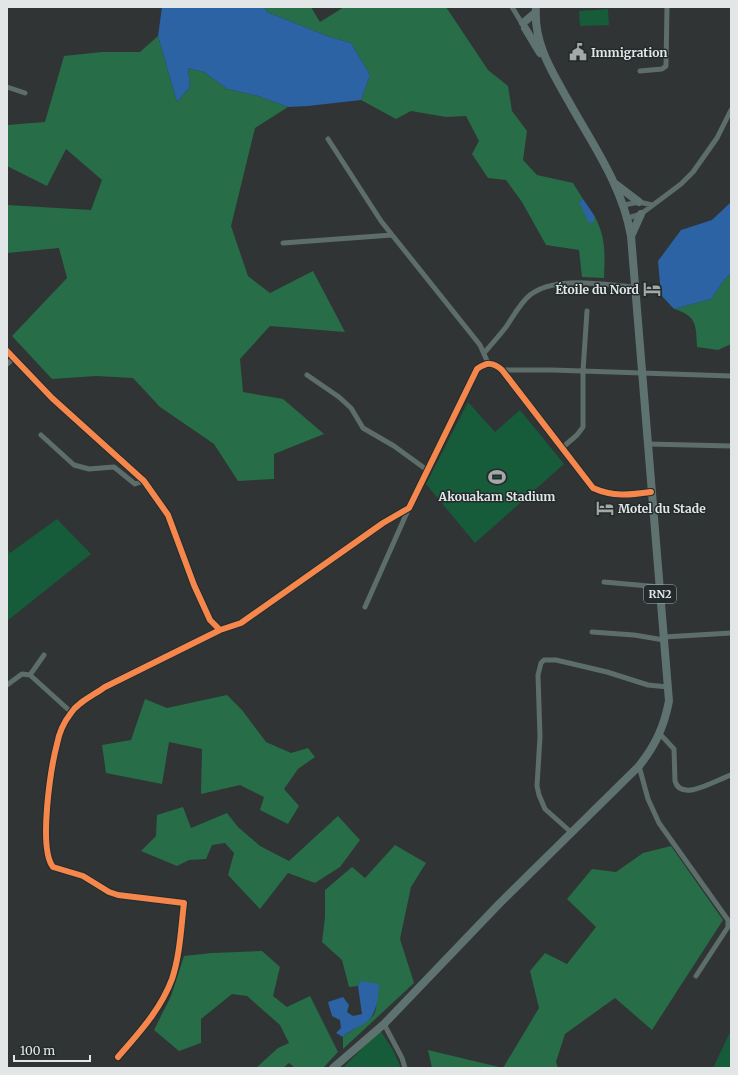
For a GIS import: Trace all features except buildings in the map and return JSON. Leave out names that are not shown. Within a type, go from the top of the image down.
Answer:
[{"type":"highway","points":[[536,10],[523,25],[545,61]]},
{"type":"highway","name":"RN2","points":[[333,1068],[384,1024],[500,903],[639,766],[652,750],[660,734],[669,701],[631,236],[628,218],[614,183],[545,61],[537,32],[536,10]]},
{"type":"highway","points":[[614,183],[639,202]]},
{"type":"highway","points":[[631,236],[641,214]]},
{"type":"street","points":[[512,7],[523,25],[537,32]]},
{"type":"street","points":[[640,71],[662,69],[666,66],[667,7]]},
{"type":"street","points":[[7,87],[25,93]]},
{"type":"street","points":[[628,218],[641,214],[681,184],[693,172],[717,138],[731,110]]},
{"type":"street","points":[[328,139],[392,235],[401,244],[459,319],[484,353],[488,363]]},
{"type":"street","points":[[624,205],[639,202],[652,205]]},
{"type":"street","points":[[283,243],[392,235]]},
{"type":"street","points":[[484,353],[502,332],[523,302],[530,295],[540,290],[572,283],[635,287]]},
{"type":"street","points":[[562,448],[581,432],[583,427],[583,371],[587,311]]},
{"type":"street","points":[[7,350],[52,398],[144,481],[168,515],[194,585],[210,620],[220,630]]},
{"type":"street","points":[[7,364],[14,358]]},
{"type":"street","points":[[365,607],[409,508],[477,369],[488,363],[495,363],[502,370],[594,488],[605,494],[621,496],[651,492]]},
{"type":"street","points":[[502,370],[731,376]]},
{"type":"street","points":[[308,375],[339,397],[351,408],[363,428],[394,446],[427,470]]},
{"type":"street","points":[[41,435],[74,465],[89,469],[114,467],[135,484],[144,481]]},
{"type":"street","points":[[648,444],[731,446]]},
{"type":"street","points":[[118,1057],[150,1020],[172,979],[178,950],[184,903],[113,893],[83,876],[57,869],[50,864],[46,842],[46,823],[54,756],[57,742],[71,712],[104,687],[220,630],[241,623],[383,523],[409,508]]},
{"type":"street","points":[[604,582],[660,587]]},
{"type":"street","points":[[592,632],[664,638],[731,633]]},
{"type":"street","points":[[30,675],[44,655]]},
{"type":"street","points":[[572,833],[545,809],[537,786],[540,737],[538,675],[541,663],[544,660],[556,660],[607,672],[648,685],[668,687]]},
{"type":"street","points":[[7,685],[22,674],[30,675],[71,712]]},
{"type":"street","points":[[660,734],[674,749],[675,781],[682,790],[686,791],[703,787],[731,775]]},
{"type":"street","points":[[639,766],[648,799],[659,823],[724,914],[729,924],[696,976]]},
{"type":"street","points":[[384,1024],[402,1058],[405,1068]]},
{"type":"green space","points":[[264,7],[311,7],[320,22],[344,7],[446,7],[488,70],[508,86],[512,111],[527,131],[523,160],[537,175],[573,183],[583,199],[579,202],[594,222],[594,215],[603,238],[605,261],[604,278],[582,277],[579,250],[546,245],[522,202],[506,180],[488,178],[472,154],[479,141],[466,116],[446,117],[411,111],[396,119],[361,100],[370,75],[351,43],[327,36],[267,12]]},
{"type":"green space","points":[[608,9],[609,25],[580,26],[579,11]]},
{"type":"green space","points":[[158,36],[177,102],[190,87],[188,68],[204,72],[227,89],[258,96],[288,107],[255,128],[231,226],[248,276],[270,293],[313,271],[345,332],[270,326],[240,359],[243,392],[283,399],[324,434],[274,454],[274,479],[238,481],[214,444],[160,407],[133,378],[96,376],[52,379],[12,336],[67,278],[59,248],[7,253],[7,205],[91,210],[102,180],[66,149],[47,186],[7,166],[7,125],[45,122],[64,56],[102,52],[140,52]]},
{"type":"green space","points":[[731,273],[731,344],[718,350],[697,347],[694,322],[687,315],[674,309],[711,299],[724,280]]},
{"type":"green space","name":"Akouakam Stadium","points":[[468,402],[495,432],[520,410],[564,464],[475,543],[426,484]]},
{"type":"green space","points":[[57,519],[91,554],[7,621],[7,548],[10,553]]},
{"type":"green space","points":[[227,695],[242,710],[266,742],[291,753],[308,748],[315,757],[298,769],[284,789],[299,806],[288,824],[260,810],[264,797],[240,785],[201,794],[202,749],[169,742],[162,784],[106,773],[102,745],[131,740],[145,699],[167,708]]},
{"type":"green space","points":[[183,807],[191,828],[227,813],[238,827],[260,846],[289,861],[338,816],[360,840],[340,867],[315,883],[288,873],[260,909],[228,875],[234,853],[225,843],[212,845],[206,859],[189,860],[177,866],[141,851],[156,836],[157,815]]},
{"type":"green space","points":[[395,845],[426,863],[411,887],[400,939],[414,983],[343,1049],[343,1037],[373,1016],[376,1010],[377,996],[360,981],[358,986],[349,987],[342,960],[322,942],[325,917],[325,890],[352,867],[365,878]]},
{"type":"green space","points":[[671,846],[723,920],[652,1030],[615,998],[565,1034],[556,1062],[558,1068],[503,1068],[539,1008],[530,971],[545,953],[567,964],[596,927],[567,899],[592,869],[616,872],[643,853]]},
{"type":"green space","points":[[262,951],[280,967],[273,996],[287,1007],[310,996],[338,1052],[323,1068],[295,1068],[289,1063],[283,1068],[256,1068],[278,1048],[289,1043],[280,1025],[247,996],[232,994],[201,1019],[201,1043],[179,1051],[154,1030],[171,996],[184,956],[212,953]]},
{"type":"green space","points":[[380,1030],[393,1050],[401,1068],[343,1068]]},
{"type":"green space","points":[[731,1030],[731,1068],[713,1068]]},
{"type":"green space","points":[[428,1050],[503,1068],[432,1068]]},
{"type":"water","points":[[162,7],[264,7],[267,12],[327,36],[351,43],[370,75],[361,100],[288,107],[258,96],[227,89],[204,72],[188,68],[190,87],[177,102],[158,36]]},
{"type":"water","points":[[583,199],[594,215],[594,222],[589,223],[579,202]]},
{"type":"water","points":[[731,202],[731,273],[724,280],[711,299],[674,309],[661,295],[658,261],[681,230],[712,220]]},
{"type":"water","points":[[360,981],[379,984],[376,1006],[369,1020],[343,1037],[336,1033],[341,1028],[340,1020],[332,1016],[328,1002],[343,997],[349,1005],[347,1012],[353,1016],[362,1014],[358,986]]},
{"type":"cycle path","points":[[7,351],[52,398],[144,481],[168,515],[194,585],[210,620],[220,630],[241,623],[383,523],[409,508],[477,369],[487,364],[496,365],[502,370],[593,488],[615,494],[651,492]]},
{"type":"cycle path","points":[[118,1057],[156,1011],[172,979],[177,961],[184,903],[118,895],[109,892],[83,876],[53,867],[46,843],[46,826],[49,788],[54,755],[62,728],[68,716],[78,705],[105,687],[220,630]]},
{"type":"place","name":"Immigration","points":[[578,52]]},
{"type":"place","name":"Étoile du Nord","points":[[652,289]]},
{"type":"place","name":"Akouakam Stadium","points":[[497,477]]},
{"type":"place","name":"Motel du Stade","points":[[605,508]]}]
